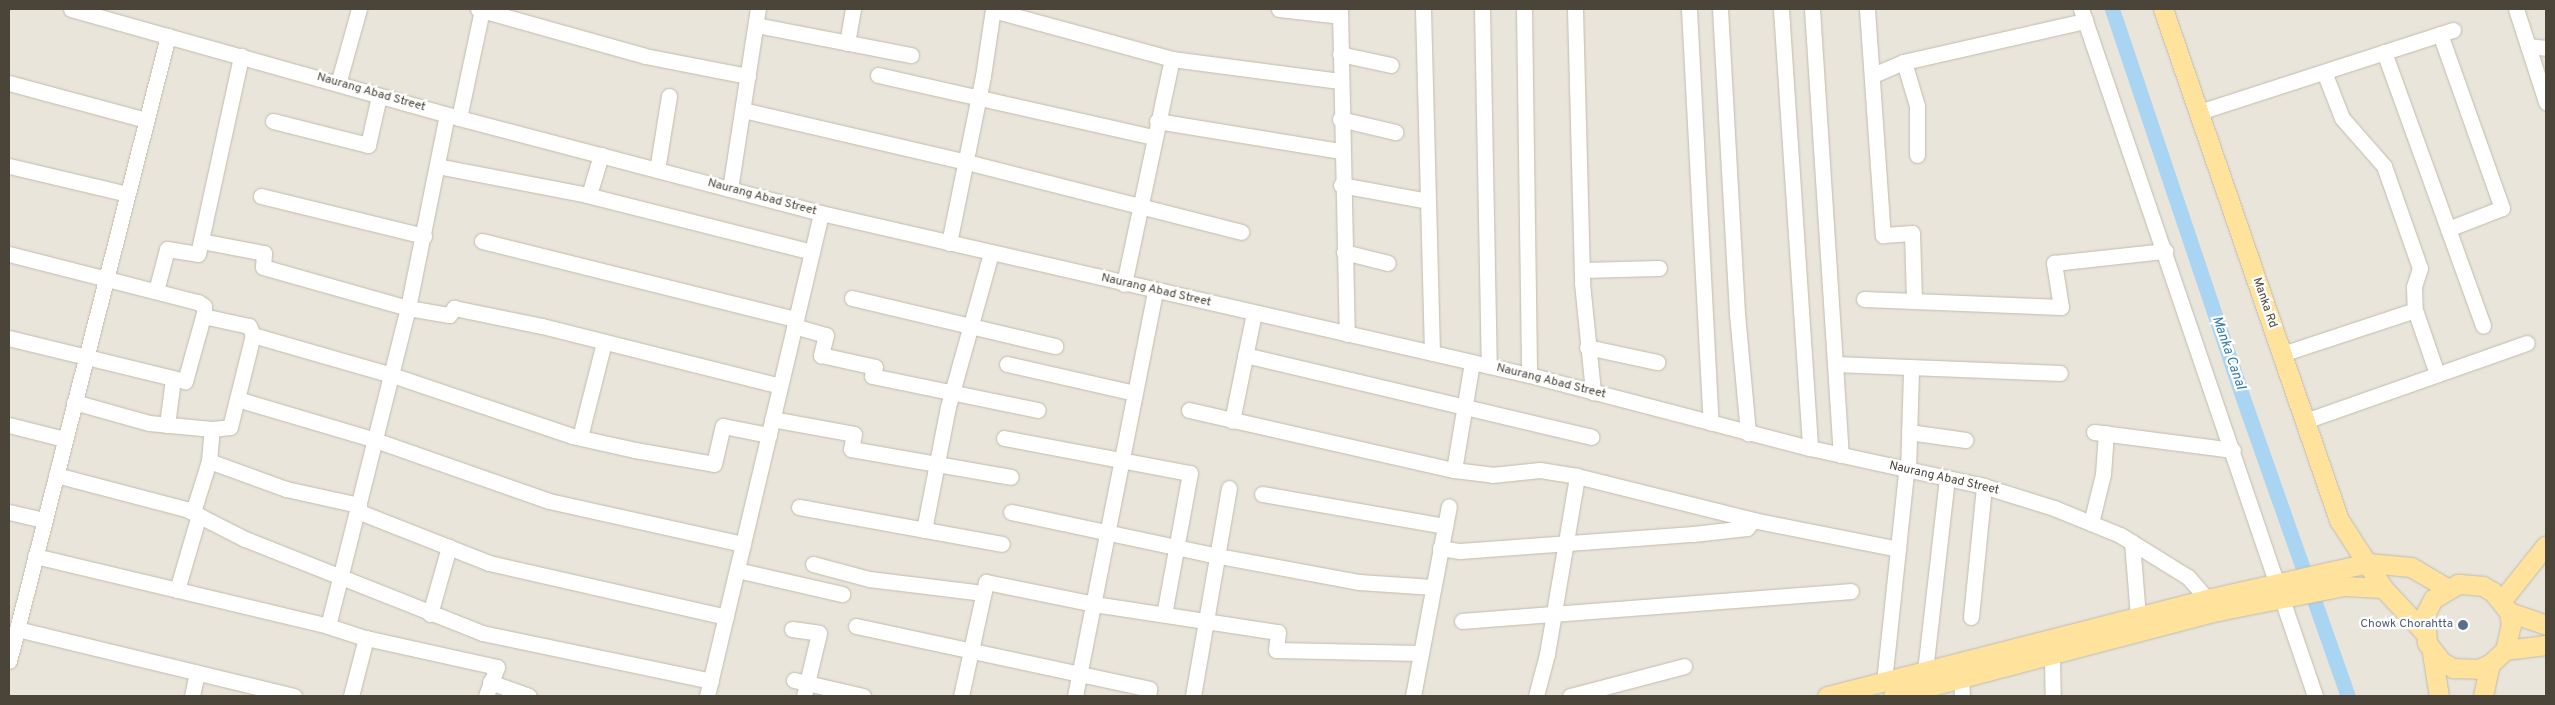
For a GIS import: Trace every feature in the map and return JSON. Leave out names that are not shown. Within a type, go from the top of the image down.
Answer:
[{"type":"main road","name":"Manka Rd","points":[[2163,9],[2339,520],[2383,588],[2424,632]]},
{"type":"main road","points":[[2505,606],[2546,545]]},
{"type":"main road","points":[[1889,689],[1925,671],[2138,616],[2212,605],[2342,578],[2368,563],[2411,567],[2447,588]]},
{"type":"main road","points":[[2342,578],[2383,588]]},
{"type":"main road","points":[[2439,696],[2432,653],[2424,632],[2426,615],[2433,599],[2447,588],[2471,583],[2483,586],[2505,606],[2546,625]]},
{"type":"main road","points":[[1827,696],[1889,689],[1961,677],[2052,657],[2212,605]]},
{"type":"main road","points":[[2432,653],[2442,662],[2466,670],[2490,664],[2505,650],[2511,625],[2505,606]]},
{"type":"main road","points":[[2505,650],[2546,645]]},
{"type":"main road","points":[[2483,696],[2490,664]]},
{"type":"street","name":"Naurang Abad Street","points":[[71,9],[379,96],[821,213],[1124,284],[1528,375],[1748,433],[1907,471],[1984,486],[2091,523],[2132,542],[2188,577],[2212,605]]},
{"type":"street","points":[[338,84],[359,9]]},
{"type":"street","points":[[730,189],[758,9]]},
{"type":"street","points":[[848,43],[853,9]]},
{"type":"street","points":[[1279,9],[1340,12],[1340,151],[1346,334]]},
{"type":"street","points":[[1423,9],[1432,353]]},
{"type":"street","points":[[1482,9],[1488,366]]},
{"type":"street","points":[[1524,9],[1528,375]]},
{"type":"street","points":[[1575,9],[1582,270],[1587,347],[1593,392]]},
{"type":"street","points":[[1689,9],[1711,422]]},
{"type":"street","points":[[1720,9],[1737,314],[1748,433]]},
{"type":"street","points":[[1781,9],[1810,448]]},
{"type":"street","points":[[1812,9],[1841,455]]},
{"type":"street","points":[[1867,9],[1883,235],[1912,233],[1914,301]]},
{"type":"street","points":[[2516,9],[2546,102]]},
{"type":"street","points":[[328,626],[408,308],[437,166],[453,116],[480,10],[645,56],[748,76]]},
{"type":"street","points":[[949,243],[967,162],[993,10],[1172,58],[1340,81]]},
{"type":"street","points":[[1873,74],[1904,62],[2083,15],[2233,450],[2288,590],[2315,696]]},
{"type":"street","points":[[756,25],[911,55]]},
{"type":"street","points":[[2199,112],[2447,32],[2502,208],[2448,229]]},
{"type":"street","points":[[9,662],[17,629],[16,601],[35,556],[126,194],[168,36]]},
{"type":"street","points":[[2528,46],[2546,48]]},
{"type":"street","points":[[2384,52],[2483,326]]},
{"type":"street","points":[[1340,54],[1391,65]]},
{"type":"street","points":[[156,291],[167,248],[198,254],[241,56]]},
{"type":"street","points":[[1124,284],[1156,121],[1172,58]]},
{"type":"street","points":[[1904,62],[1917,106],[1917,155]]},
{"type":"street","points":[[2324,72],[2342,118],[2384,166],[2420,268],[2414,288],[2414,310],[2437,374]]},
{"type":"street","points":[[878,75],[979,95],[1153,137]]},
{"type":"street","points":[[9,84],[146,120]]},
{"type":"street","points":[[273,121],[368,145],[379,96]]},
{"type":"street","points":[[657,170],[669,96]]},
{"type":"street","points":[[743,110],[967,162],[1240,232]]},
{"type":"street","points":[[1340,119],[1395,132]]},
{"type":"street","points":[[1156,121],[1340,151]]},
{"type":"street","points":[[589,195],[601,155]]},
{"type":"street","points":[[9,166],[126,194]]},
{"type":"street","points":[[437,166],[589,195],[812,252]]},
{"type":"street","points":[[1341,185],[1428,201]]},
{"type":"street","points":[[261,196],[424,236]]},
{"type":"street","points":[[707,696],[821,213]]},
{"type":"street","points":[[201,241],[264,253],[263,267],[408,308],[449,315],[454,308],[604,342],[780,386]]},
{"type":"street","points":[[482,241],[795,322],[826,334],[821,355],[875,367],[872,376],[1038,410]]},
{"type":"street","points":[[1864,299],[2062,307],[2054,263],[2165,251]]},
{"type":"street","points":[[1344,252],[1388,263]]},
{"type":"street","points":[[924,530],[952,393],[991,253]]},
{"type":"street","points":[[9,254],[198,302],[204,306],[188,378],[185,381],[9,338]]},
{"type":"street","points":[[1582,270],[1659,268]]},
{"type":"street","points":[[1075,696],[1155,291]]},
{"type":"street","points":[[852,298],[1054,346]]},
{"type":"street","points":[[2282,354],[2414,310]]},
{"type":"street","points":[[1232,421],[1254,313]]},
{"type":"street","points":[[74,402],[166,425],[212,430],[230,427],[254,336],[249,326],[203,316]]},
{"type":"street","points":[[254,336],[392,375],[580,438],[714,464],[723,426],[769,435]]},
{"type":"street","points":[[580,438],[604,342]]},
{"type":"street","points":[[2305,420],[2527,343]]},
{"type":"street","points":[[1587,347],[1657,362]]},
{"type":"street","points":[[1245,355],[1465,406],[1591,438]]},
{"type":"street","points":[[1454,470],[1472,362]]},
{"type":"street","points":[[1007,364],[1135,393]]},
{"type":"street","points":[[1835,364],[1911,369],[2060,373]]},
{"type":"street","points":[[1889,689],[1898,549],[1907,471],[1911,369]]},
{"type":"street","points":[[166,425],[173,379]]},
{"type":"street","points":[[237,399],[375,440],[549,501],[743,544]]},
{"type":"street","points":[[1189,410],[1454,470],[1492,475],[1540,470],[1577,476],[1753,520],[1898,549]]},
{"type":"street","points":[[772,419],[854,434],[851,449],[1011,477]]},
{"type":"street","points":[[9,425],[64,439]]},
{"type":"street","points":[[177,590],[209,461],[212,430]]},
{"type":"street","points":[[1909,432],[1965,440]]},
{"type":"street","points":[[2091,523],[2103,474],[2100,432],[2233,450]]},
{"type":"street","points":[[1004,438],[1190,473],[1178,547],[1164,615]]},
{"type":"street","points":[[209,461],[286,489],[358,508],[489,563],[552,579],[726,617]]},
{"type":"street","points":[[56,474],[196,514],[245,538],[340,578],[482,633],[711,681]]},
{"type":"street","points":[[1536,696],[1554,614],[1564,543],[1577,476]]},
{"type":"street","points":[[1925,671],[1947,479]]},
{"type":"street","points":[[1971,617],[1984,486]]},
{"type":"street","points":[[1193,696],[1208,622],[1229,488]]},
{"type":"street","points":[[1262,494],[1445,526]]},
{"type":"street","points":[[1412,696],[1449,506]]},
{"type":"street","points":[[800,507],[1002,544]]},
{"type":"street","points":[[9,512],[44,520]]},
{"type":"street","points":[[1011,512],[1219,556],[1359,582],[1433,587]]},
{"type":"street","points":[[1440,548],[1460,551],[1702,533],[1747,528],[1753,520]]},
{"type":"street","points":[[2132,542],[2138,616]]},
{"type":"street","points":[[430,614],[449,547]]},
{"type":"street","points":[[35,556],[328,626],[366,638],[497,667],[488,689],[529,696]]},
{"type":"street","points":[[813,564],[869,579],[983,593]]},
{"type":"street","points":[[737,570],[842,594]]},
{"type":"street","points":[[961,696],[986,582],[1094,604],[1278,632],[1276,650],[1420,653]]},
{"type":"street","points":[[1462,621],[1851,591]]},
{"type":"street","points":[[856,626],[1149,689],[1148,696]]},
{"type":"street","points":[[17,629],[294,696]]},
{"type":"street","points":[[792,629],[819,634],[802,687],[862,696]]},
{"type":"street","points":[[351,696],[366,638]]},
{"type":"street","points":[[2052,657],[2053,696]]},
{"type":"street","points":[[1572,696],[1684,666]]},
{"type":"street","points":[[192,696],[197,673]]},
{"type":"street","points":[[1961,677],[1962,696]]},
{"type":"shaded area","points":[[9,9],[2546,9],[2546,696],[9,696]]},
{"type":"waterway","name":"Manka Canal","points":[[2112,9],[2245,404],[2348,696]]},
{"type":"place","name":"Chowk Chorahtta","points":[[2463,625]]}]
